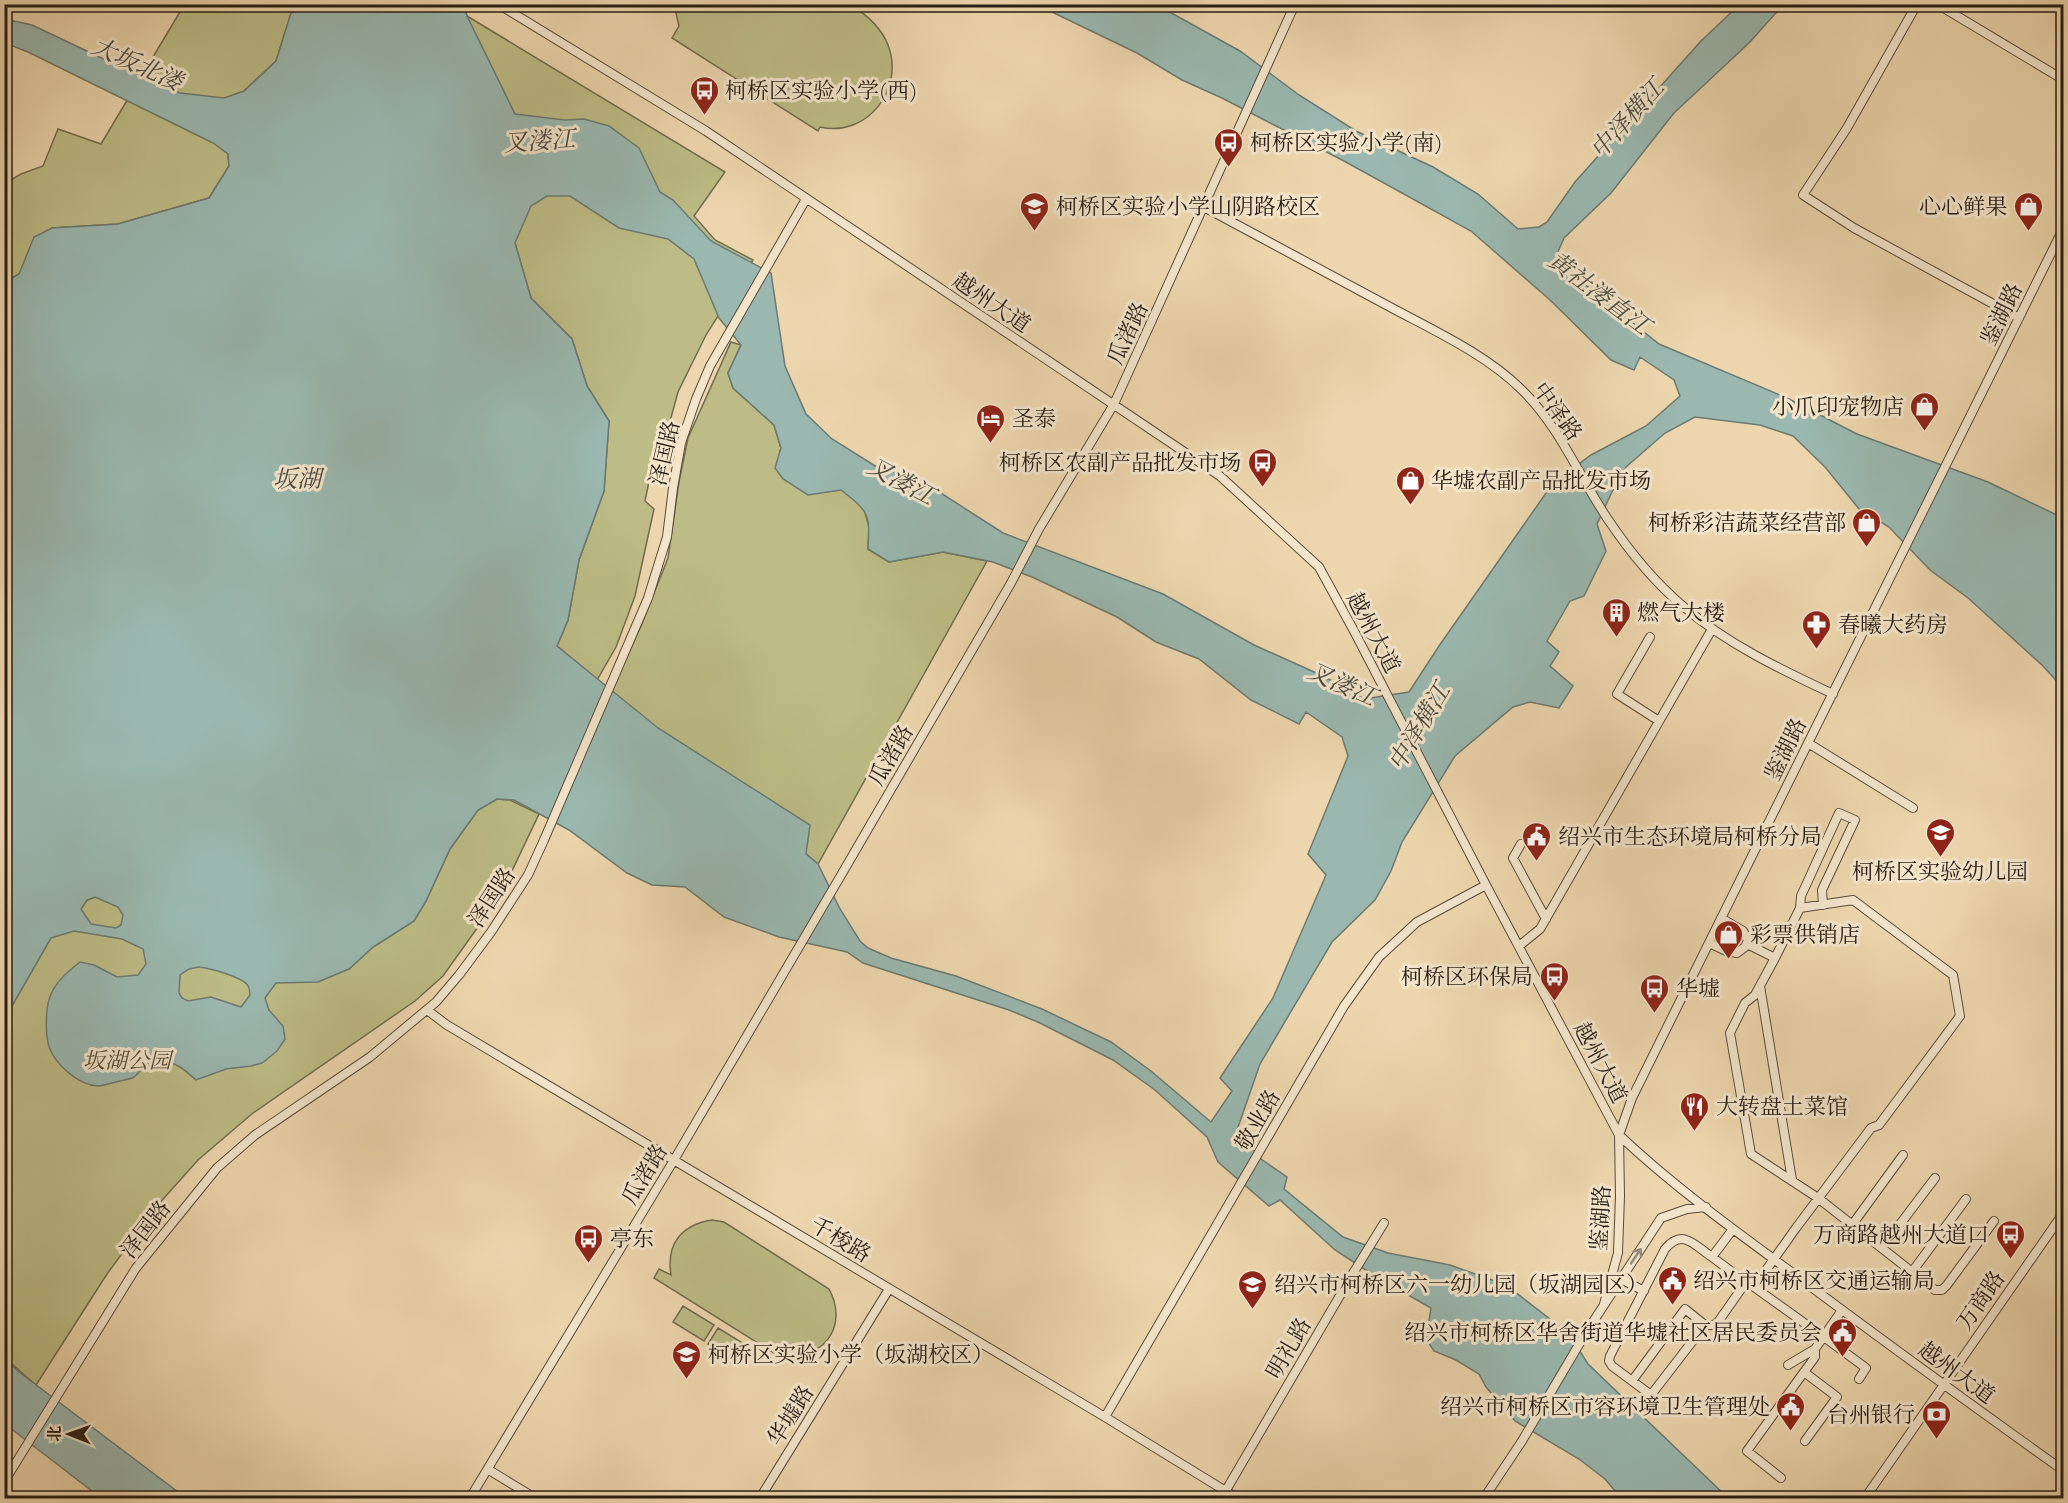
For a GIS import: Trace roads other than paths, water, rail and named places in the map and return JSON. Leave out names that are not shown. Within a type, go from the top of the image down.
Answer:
[{"type":"street","name":"越州大道","points":[[498,4],[706,131],[1220,476],[1319,567],[1619,1134],[1648,1163],[1733,1229],[1942,1385],[2064,1471]]},
{"type":"street","name":"瓜渚路","points":[[470,1498],[674,1160],[1114,404],[1239,131],[1294,4]]},
{"type":"street","points":[[1917,4],[1847,129],[1803,195],[1854,228],[2019,318]]},
{"type":"street","points":[[1937,4],[2064,80]]},
{"type":"street","name":"泽国路","points":[[4,1482],[136,1268],[217,1168],[255,1136],[370,1057],[427,1010],[459,975],[491,932],[528,875],[648,598],[667,537],[673,489],[685,432],[696,399],[710,366],[806,199]]},
{"type":"street","name":"中泽路","points":[[1204,207],[1447,338],[1501,372],[1522,390],[1547,418],[1606,516],[1638,562],[1658,583],[1683,607],[1712,629],[1833,694]]},
{"type":"street","name":"鉴湖路","points":[[1604,1304],[1618,1253],[1619,1134],[1632,1098],[2064,227]]},
{"type":"street","points":[[1519,946],[1540,929],[1546,920],[1712,629]]},
{"type":"street","points":[[1650,637],[1617,694],[1659,721]]},
{"type":"street","points":[[1808,743],[1913,808]]},
{"type":"street","points":[[1823,905],[1822,890],[1855,820],[1839,813],[1801,896],[1800,908],[1760,986],[1755,995],[1745,1003],[1731,1033],[1751,1154],[1818,1198],[1935,1290],[1942,1290],[1994,1221]]},
{"type":"street","points":[[1521,843],[1513,858],[1546,920]]},
{"type":"street","name":"敬业路","points":[[1105,1417],[1344,1006],[1379,957],[1417,922],[1486,885]]},
{"type":"street","points":[[1800,908],[1853,900],[1953,975],[1960,1016],[1879,1125],[1871,1128],[1754,1287],[1814,1330]]},
{"type":"street","points":[[1709,943],[1726,951],[1737,952],[1747,944],[1748,940],[1743,931],[1721,918]]},
{"type":"street","points":[[1747,944],[1775,958]]},
{"type":"street","points":[[1760,986],[1792,1180]]},
{"type":"street","name":"千梭路","points":[[427,1010],[447,1025],[1105,1417],[1236,1498]]},
{"type":"street","points":[[1852,1225],[1903,1155]]},
{"type":"street","points":[[1882,1248],[1935,1178]]},
{"type":"street","points":[[1912,1272],[1966,1199]]},
{"type":"street","points":[[1484,1498],[1522,1441],[1604,1304],[1661,1218],[1687,1209],[1706,1207]]},
{"type":"street","name":"万商路","points":[[1865,1498],[2064,1212]]},
{"type":"street","name":"明礼路","points":[[1225,1491],[1384,1223]]},
{"type":"street","points":[[1712,1257],[1733,1229]]},
{"type":"street","points":[[1632,1381],[1685,1309],[1705,1324],[1714,1325],[1744,1285],[1743,1281],[1712,1257],[1684,1239],[1678,1238],[1665,1249],[1609,1361],[1632,1381],[1651,1395],[1705,1324]]},
{"type":"street","points":[[1621,1279],[1644,1291]]},
{"type":"street","name":"华墟路","points":[[760,1498],[889,1289]]},
{"type":"street","points":[[1788,1365],[1815,1349],[1842,1310]]},
{"type":"street","points":[[1824,1336],[1866,1368],[1858,1379]]},
{"type":"street","points":[[1781,1478],[1748,1451],[1815,1357],[1815,1349]]},
{"type":"street","points":[[1804,1372],[1837,1397],[1805,1441]]},
{"type":"street","points":[[489,1470],[535,1498]]},
{"type":"water","name":"坂湖","points":[[303,5],[464,5],[467,16],[515,114],[565,120],[584,119],[609,126],[639,148],[660,192],[673,200],[711,241],[771,273],[785,366],[806,414],[832,439],[880,469],[916,477],[1003,533],[1163,594],[1254,645],[1323,676],[1364,699],[1409,692],[1553,483],[1591,455],[1646,426],[1680,396],[1674,380],[1640,357],[1634,370],[1611,360],[1549,299],[1471,231],[1344,161],[1182,80],[1137,53],[1042,5],[1157,5],[1240,51],[1299,95],[1356,131],[1433,167],[1478,194],[1518,229],[1539,227],[1547,222],[1575,182],[1701,41],[1739,5],[1783,5],[1749,43],[1674,113],[1611,193],[1564,238],[1557,254],[1557,262],[1659,344],[1787,398],[1857,434],[1988,482],[2063,518],[2063,688],[2043,666],[1968,598],[1930,570],[1889,527],[1859,509],[1825,467],[1793,436],[1760,425],[1695,417],[1665,433],[1626,467],[1597,524],[1606,551],[1584,596],[1570,601],[1547,641],[1559,652],[1550,666],[1573,686],[1559,708],[1530,702],[1513,707],[1455,756],[1402,842],[1391,871],[1375,900],[1332,942],[1260,1064],[1237,1130],[1261,1159],[1287,1177],[1284,1189],[1343,1237],[1388,1253],[1450,1265],[1506,1285],[1568,1333],[1588,1364],[1728,1498],[1621,1498],[1605,1479],[1579,1459],[1515,1421],[1486,1387],[1479,1374],[1456,1360],[1434,1351],[1426,1339],[1431,1308],[1335,1250],[1280,1200],[1269,1206],[1218,1162],[1207,1137],[1155,1090],[1113,1060],[1009,1010],[863,963],[847,952],[779,937],[724,917],[685,887],[652,885],[627,873],[569,830],[514,800],[497,799],[478,810],[450,849],[414,921],[373,947],[349,969],[318,982],[276,983],[265,998],[269,1010],[283,1026],[285,1039],[277,1051],[262,1063],[226,1069],[196,1080],[175,1064],[154,1061],[146,1064],[132,1078],[98,1086],[83,1082],[62,1067],[49,1047],[46,1019],[51,995],[63,977],[80,962],[94,965],[117,977],[138,975],[146,964],[143,949],[122,939],[74,931],[51,938],[5,1018],[5,282],[19,274],[34,237],[52,228],[118,224],[209,198],[229,166],[228,154],[213,143],[28,52],[5,43],[5,19],[32,25],[180,93],[224,98],[244,91],[276,61],[291,13]],"holes":[[[547,196],[570,196],[619,228],[668,239],[694,259],[719,318],[741,345],[728,373],[733,388],[774,425],[781,448],[775,468],[783,479],[808,495],[841,490],[857,503],[868,520],[868,549],[889,562],[943,552],[993,562],[1032,577],[1117,617],[1156,642],[1199,659],[1251,700],[1299,724],[1306,712],[1342,737],[1348,756],[1308,854],[1326,875],[1273,998],[1220,1078],[1232,1091],[1211,1122],[1151,1071],[1111,1042],[1042,1009],[956,976],[891,958],[868,948],[860,941],[840,909],[818,864],[806,854],[810,825],[658,728],[557,646],[568,620],[579,560],[604,491],[609,421],[587,386],[572,339],[531,298],[515,243],[531,206]],[[95,897],[118,907],[123,915],[121,925],[116,928],[91,924],[81,909],[87,900]],[[199,967],[233,976],[248,986],[250,995],[241,1007],[211,997],[188,1001],[179,993],[180,975],[189,969]]]},
{"type":"water","points":[[4,1358],[19,1372],[186,1498],[101,1498],[5,1424]]},
{"type":"place","name":"柯桥区实验小学(西)","points":[[704,116]]},
{"type":"place","name":"柯桥区实验小学(南)","points":[[1229,168]]},
{"type":"place","name":"柯桥区实验小学山阴路校区","points":[[1035,232]]},
{"type":"place","name":"心心鲜果","points":[[2028,232]]},
{"type":"place","name":"小爪印宠物店","points":[[1925,432]]},
{"type":"place","name":"圣泰","points":[[991,444]]},
{"type":"place","name":"柯桥区农副产品批发市场","points":[[1262,488]]},
{"type":"place","name":"华墟农副产品批发市场","points":[[1410,506]]},
{"type":"place","name":"柯桥彩洁蔬菜经营部","points":[[1867,548]]},
{"type":"place","name":"燃气大楼","points":[[1616,638]]},
{"type":"place","name":"春曦大药房","points":[[1817,650]]},
{"type":"place","name":"柯桥区实验幼儿园","points":[[1940,858]]},
{"type":"place","name":"绍兴市生态环境局柯桥分局","points":[[1537,862]]},
{"type":"place","name":"彩票供销店","points":[[1729,960]]},
{"type":"place","name":"柯桥区环保局","points":[[1554,1002]]},
{"type":"place","name":"华墟","points":[[1655,1014]]},
{"type":"place","name":"大转盘土菜馆","points":[[1695,1132]]},
{"type":"place","name":"万商路越州大道口","points":[[2010,1260]]},
{"type":"place","name":"亭东","points":[[589,1264]]},
{"type":"place","name":"绍兴市柯桥区交通运输局","points":[[1672,1306]]},
{"type":"place","name":"绍兴市柯桥区六一幼儿园（坂湖园区）","points":[[1253,1310]]},
{"type":"place","name":"绍兴市柯桥区华舍街道华墟社区居民委员会","points":[[1843,1358]]},
{"type":"place","name":"柯桥区实验小学（坂湖校区）","points":[[687,1380]]},
{"type":"place","name":"绍兴市柯桥区市容环境卫生管理处","points":[[1791,1432]]},
{"type":"place","name":"台州银行","points":[[1936,1440]]},
{"type":"water label","name":"大坂北溇","points":[[137,64]]},
{"type":"water label","name":"中泽横江","points":[[1627,119]]},
{"type":"water label","name":"叉溇江","points":[[539,141]]},
{"type":"water label","name":"黄社溇直江","points":[[1599,293]]},
{"type":"water label","name":"叉溇江","points":[[901,481]]},
{"type":"water label","name":"叉溇江","points":[[1342,684]]},
{"type":"water label","name":"中泽横江","points":[[1419,727]]},
{"type":"park label","name":"坂湖公园","points":[[127,1060]]}]
